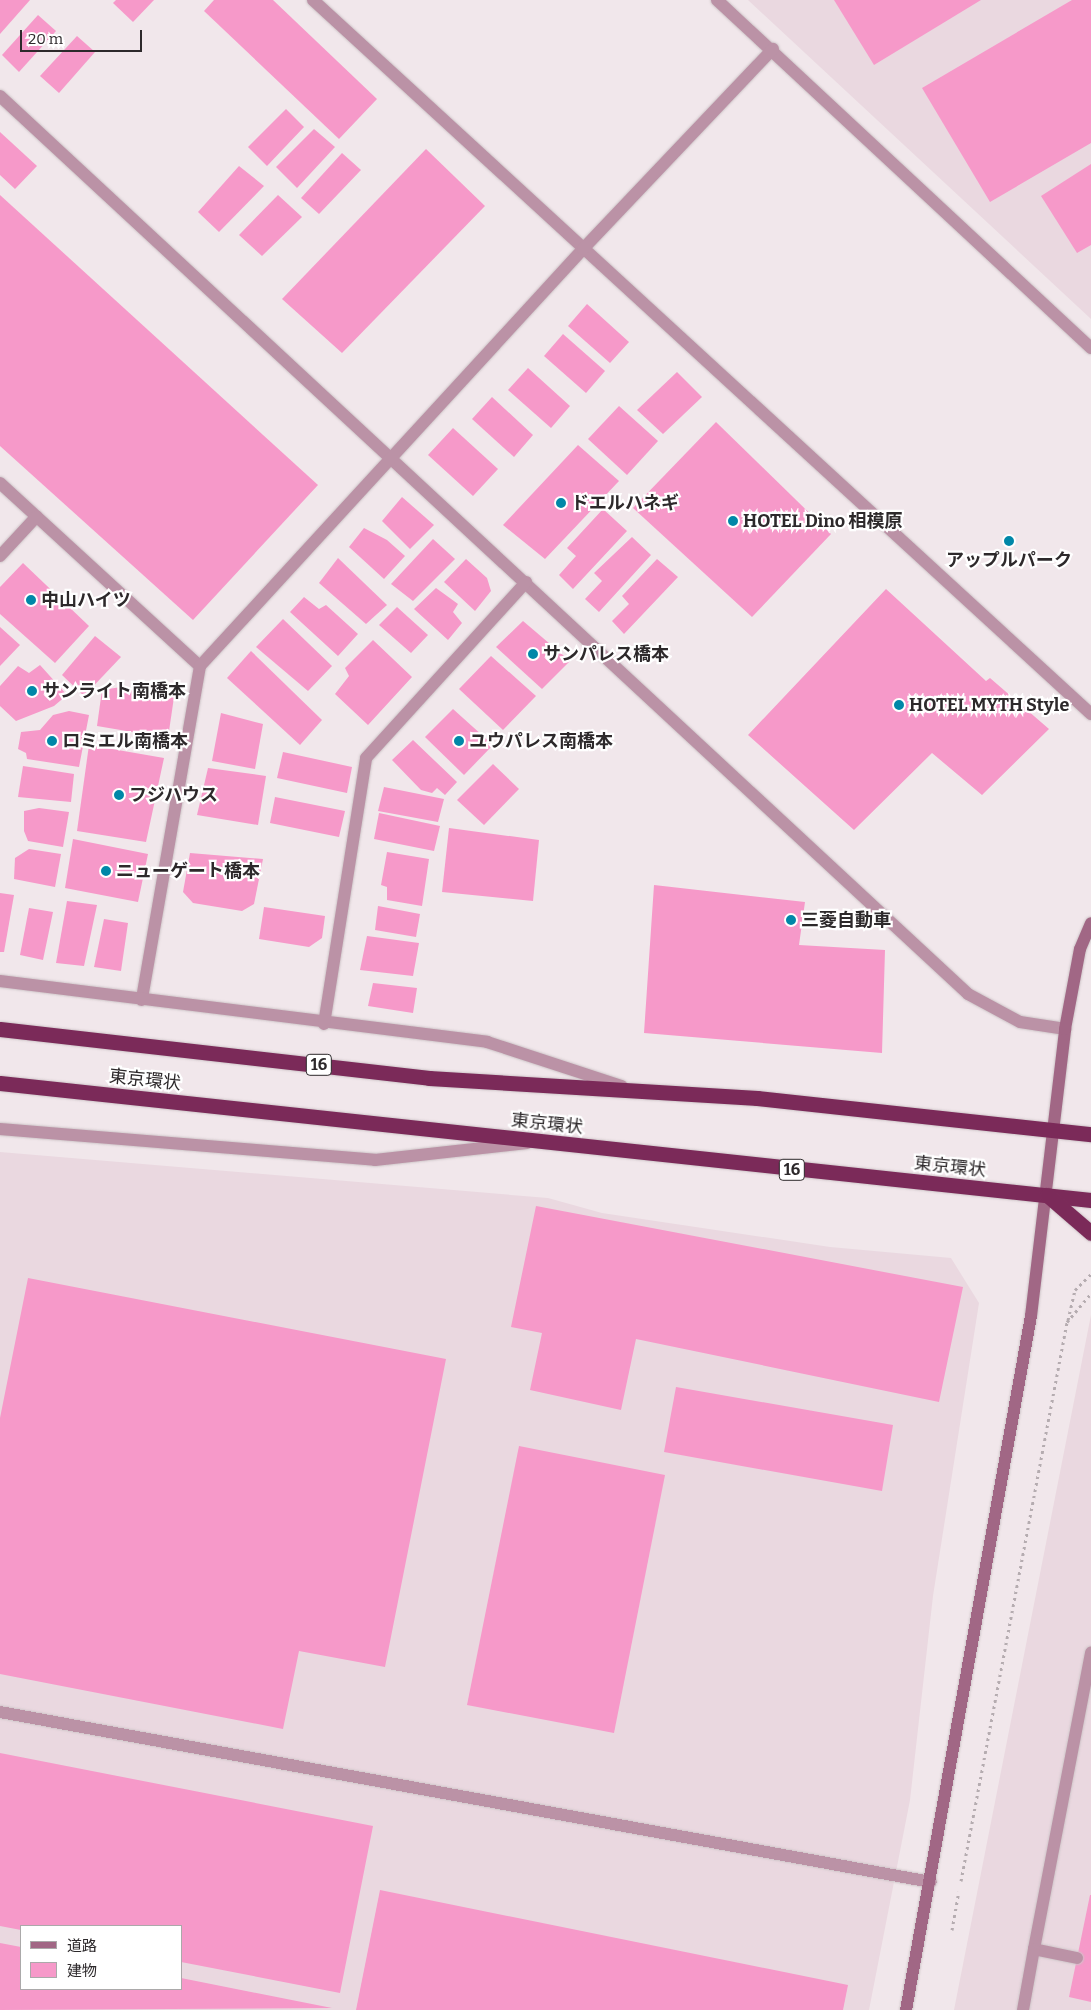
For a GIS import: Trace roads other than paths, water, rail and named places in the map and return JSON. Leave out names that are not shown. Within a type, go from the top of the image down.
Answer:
[{"type":"highway","name":"東京環状","points":[[0,1029],[429,1078],[757,1098],[1091,1134]]},
{"type":"highway","name":"東京環状","points":[[0,1083],[536,1142],[1091,1200]]},
{"type":"highway","points":[[1047,1195],[1091,1233]]},
{"type":"street","points":[[313,0],[1091,714]]},
{"type":"street","points":[[718,0],[773,49],[1091,348]]},
{"type":"street","points":[[142,1000],[200,666],[394,458],[583,248],[773,49]]},
{"type":"street","points":[[0,96],[394,458],[968,994],[1020,1022],[1065,1029]]},
{"type":"street","points":[[0,483],[200,666]]},
{"type":"street","points":[[0,556],[37,516]]},
{"type":"street","points":[[324,1024],[366,758],[526,582]]},
{"type":"street","points":[[906,2010],[931,1882],[1031,1316],[1047,1195],[1065,1029],[1080,949],[1091,923]]},
{"type":"street","points":[[0,981],[324,1024],[488,1042],[638,1092]]},
{"type":"street","points":[[0,1129],[375,1160],[536,1142]]},
{"type":"street","points":[[1023,2010],[1091,1652]]},
{"type":"street","points":[[0,1712],[931,1882]]},
{"type":"street","points":[[1034,1949],[1077,1958]]},
{"type":"place","name":"ドエルハネギ","points":[[561,503]]},
{"type":"place","name":"HOTEL Dino 相模原","points":[[733,521]]},
{"type":"place","name":"アップルパーク","points":[[1009,541]]},
{"type":"place","name":"中山ハイツ","points":[[31,600]]},
{"type":"place","name":"サンパレス橋本","points":[[533,654]]},
{"type":"place","name":"サンライト南橋本","points":[[32,691]]},
{"type":"place","name":"HOTEL MYTH Style","points":[[899,705]]},
{"type":"place","name":"ロミエル南橋本","points":[[52,741]]},
{"type":"place","name":"ユウパレス南橋本","points":[[459,741]]},
{"type":"place","name":"フジハウス","points":[[119,795]]},
{"type":"place","name":"ニューゲート橋本","points":[[106,871]]},
{"type":"place","name":"三菱自動車","points":[[791,920]]}]
